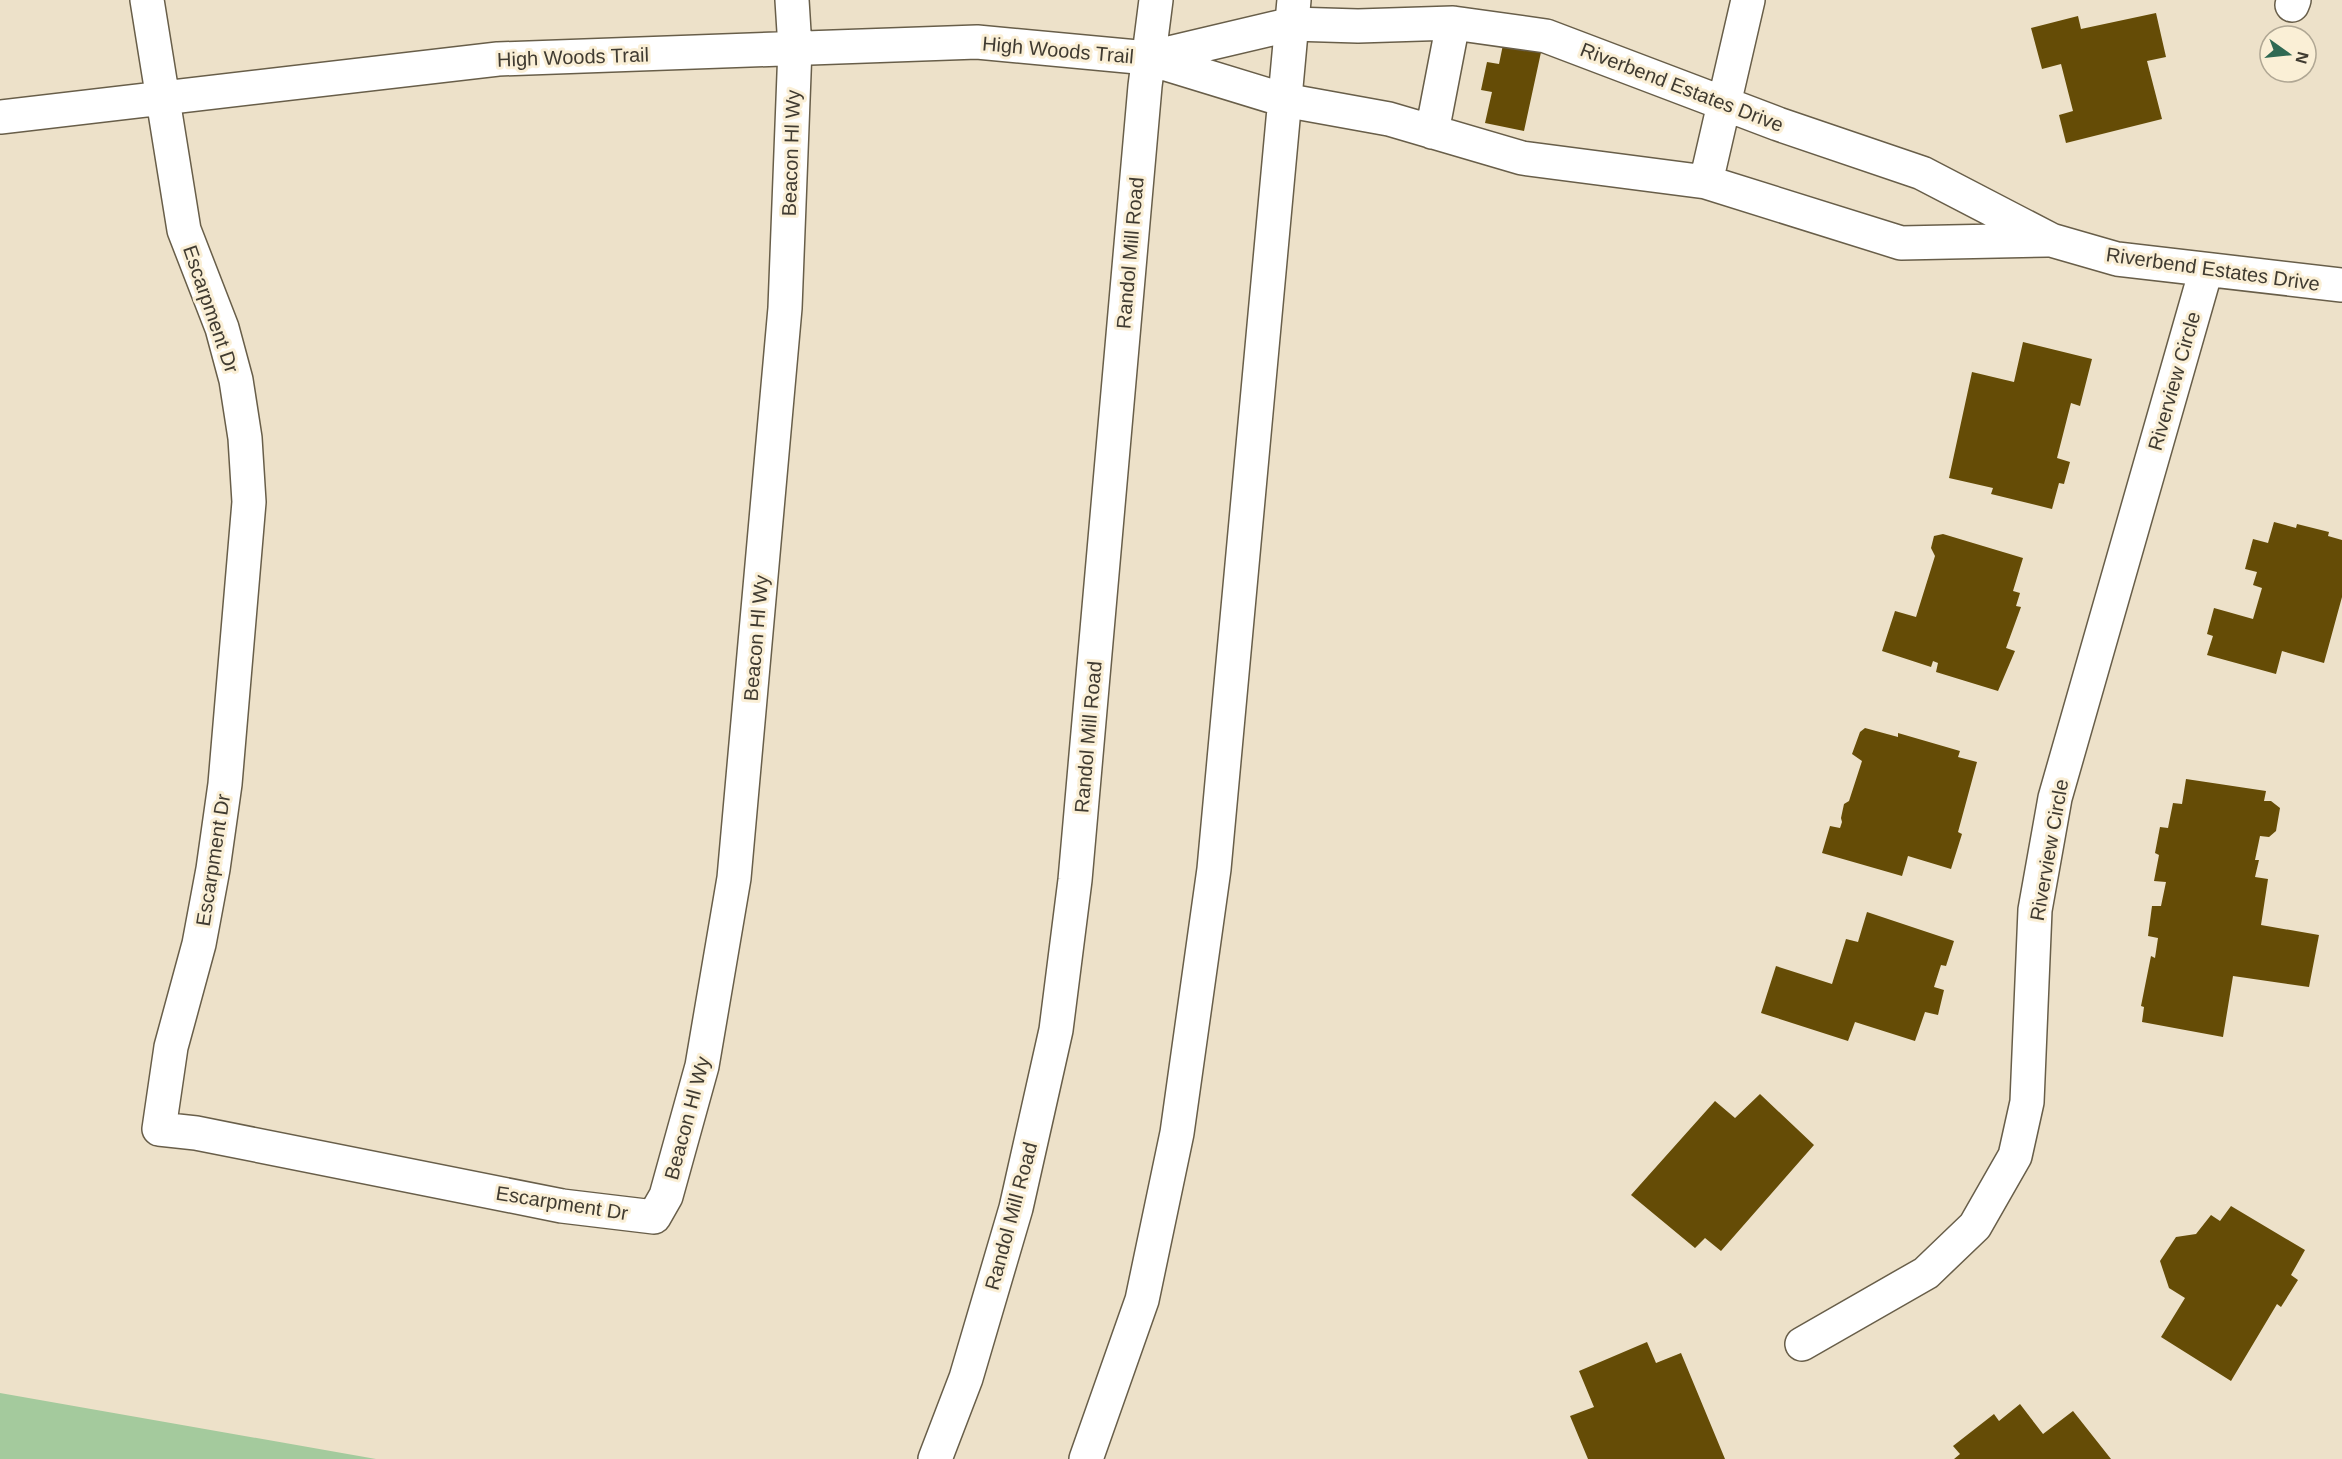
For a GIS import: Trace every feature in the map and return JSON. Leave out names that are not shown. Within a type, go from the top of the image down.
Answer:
[{"type":"street","points":[[147,0],[162,97]]},
{"type":"street","name":"Beacon Hl Wy","points":[[654,1216],[666,1196],[702,1066],[734,878],[785,308],[795,48],[792,0]]},
{"type":"street","name":"Randol Mill Road","points":[[935,1459],[966,1378],[1016,1208],[1056,1030],[1075,880],[1148,58],[1156,0]]},
{"type":"street","points":[[1706,182],[1749,0]]},
{"type":"street","points":[[1086,1459],[1142,1300],[1177,1133],[1214,870],[1293,12]]},
{"type":"street","name":"Riverbend Estates Drive","points":[[1148,58],[1293,12],[1358,26],[1453,23],[1546,36],[1922,173],[2051,240],[2117,259],[2342,285]]},
{"type":"street","points":[[1432,132],[1453,23]]},
{"type":"street","name":"High Woods Trail","points":[[0,117],[498,59],[977,42],[1148,58]]},
{"type":"street","name":"Riverbend Estates Drive","points":[[1148,58],[1284,100],[1389,119],[1522,158],[1706,182],[1901,243],[2051,240]]},
{"type":"street","name":"Escarpment Dr","points":[[162,97],[184,230],[222,328],[236,380],[245,438],[249,502],[225,784],[213,869],[199,944],[169,1057],[159,1129],[196,1132],[561,1206],[654,1216]]},
{"type":"street","name":"Riverview Circle","points":[[1802,1344],[1926,1274],[1975,1226],[2014,1156],[2027,1102],[2035,910],[2055,798],[2206,270]]},
{"type":"green space","points":[[0,1393],[376,1459],[0,1459]]},
{"type":"building","points":[[2156,13],[2166,57],[2147,61],[2162,119],[2066,143],[2059,115],[2073,111],[2061,64],[2042,69],[2031,28],[2078,16],[2081,29]]},
{"type":"building","points":[[1505,35],[1543,43],[1524,131],[1485,123],[1492,92],[1481,90],[1487,62],[1499,64]]},
{"type":"building","points":[[2023,342],[2092,359],[2080,406],[2071,403],[2057,458],[2070,462],[2064,484],[2059,483],[2052,509],[1991,494],[1993,488],[1949,478],[1972,372],[2014,382]]},
{"type":"building","points":[[2274,522],[2296,528],[2297,524],[2329,532],[2328,536],[2342,540],[2342,597],[2324,663],[2282,651],[2276,674],[2207,655],[2213,636],[2207,634],[2214,608],[2253,619],[2262,588],[2253,585],[2257,572],[2245,569],[2253,539],[2268,543]]},
{"type":"building","points":[[1943,534],[2023,558],[2013,591],[2020,593],[2016,606],[2021,607],[2006,648],[2015,651],[1998,691],[1936,672],[1938,663],[1933,661],[1931,667],[1882,651],[1895,611],[1916,617],[1935,556],[1931,548],[1934,536]]},
{"type":"building","points":[[1865,728],[1898,737],[1898,733],[1960,751],[1958,757],[1977,762],[1958,832],[1962,834],[1951,869],[1908,856],[1902,876],[1822,853],[1830,826],[1840,828],[1844,804],[1849,801],[1862,761],[1852,754],[1860,732]]},
{"type":"building","points":[[2186,779],[2266,791],[2264,801],[2271,801],[2280,808],[2276,831],[2269,837],[2260,836],[2255,860],[2259,860],[2255,877],[2268,879],[2261,925],[2319,935],[2309,987],[2233,976],[2223,1037],[2142,1022],[2144,1007],[2141,1006],[2151,956],[2155,958],[2158,938],[2148,936],[2152,906],[2161,906],[2166,882],[2154,881],[2159,855],[2155,853],[2160,827],[2168,828],[2173,803],[2182,804]]},
{"type":"building","points":[[1867,912],[1954,941],[1946,966],[1941,965],[1934,987],[1944,990],[1938,1015],[1925,1012],[1915,1041],[1855,1022],[1848,1041],[1761,1013],[1776,966],[1832,984],[1846,939],[1858,942]]},
{"type":"building","points":[[1760,1094],[1814,1145],[1721,1251],[1705,1238],[1695,1248],[1631,1195],[1715,1101],[1735,1118]]},
{"type":"building","points":[[2231,1206],[2305,1250],[2291,1275],[2298,1280],[2281,1307],[2277,1304],[2231,1381],[2161,1337],[2185,1298],[2169,1288],[2160,1261],[2176,1237],[2196,1234],[2211,1215],[2220,1221]]},
{"type":"building","points":[[1647,1342],[1656,1363],[1681,1353],[1725,1459],[1588,1459],[1570,1416],[1594,1407],[1579,1371]]},
{"type":"building","points":[[2020,1404],[2043,1434],[2073,1411],[2111,1459],[1954,1459],[1960,1454],[1953,1446],[1994,1414],[1999,1421]]}]
